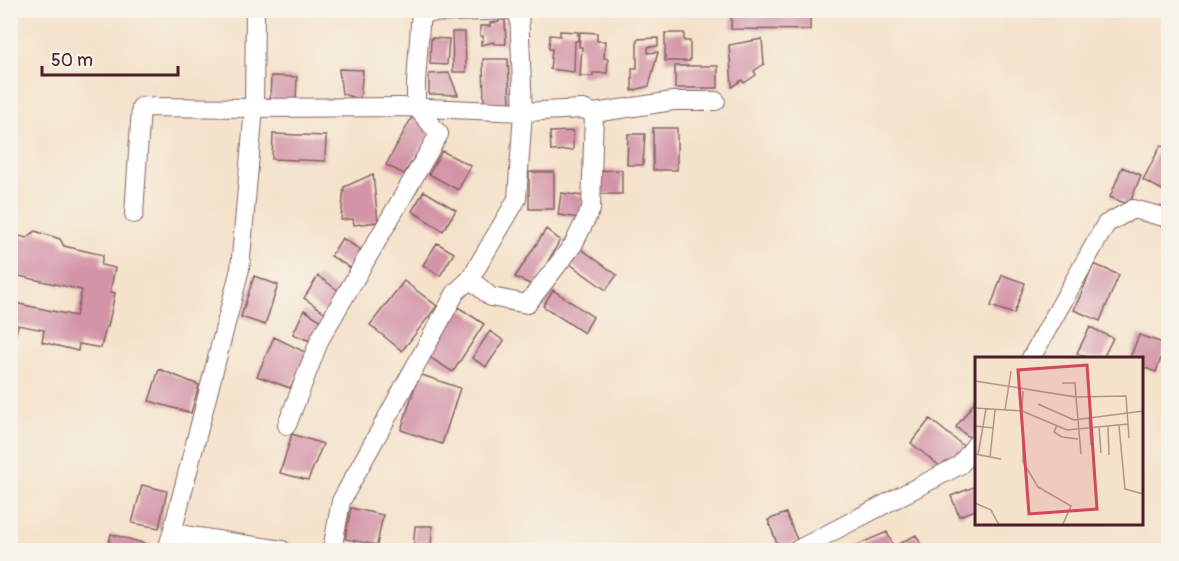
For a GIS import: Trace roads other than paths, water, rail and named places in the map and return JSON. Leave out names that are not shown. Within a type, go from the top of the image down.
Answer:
[{"type":"street","points":[[255,10],[254,108],[240,269],[169,542],[282,550]]},
{"type":"street","points":[[287,424],[321,339],[439,134],[416,107],[421,12],[517,10],[523,112],[516,199],[470,279],[456,292],[341,501],[332,550]]},
{"type":"street","points":[[134,214],[141,107],[416,107],[523,112],[582,109],[594,112],[673,101],[716,101]]},
{"type":"street","points":[[470,279],[491,297],[527,304],[573,244],[591,209],[594,112]]},
{"type":"street","points":[[1032,357],[1106,224],[1133,209],[1168,218]]},
{"type":"street","points":[[797,550],[960,465],[975,445]]}]
